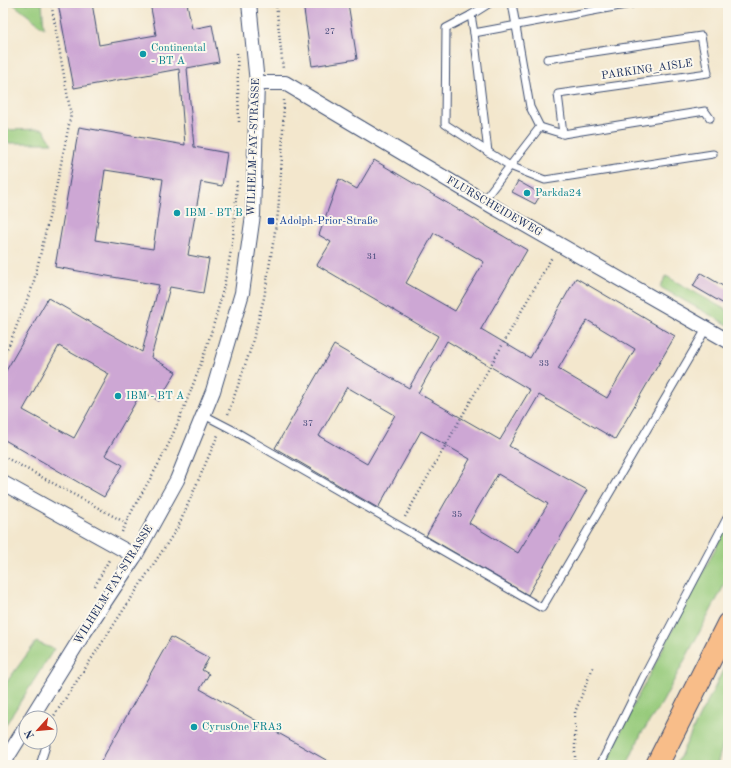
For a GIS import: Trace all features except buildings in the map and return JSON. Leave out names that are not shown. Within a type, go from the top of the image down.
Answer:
[{"type":"highway","points":[[657,765],[728,624]]},
{"type":"street","name":"WILHELM-FAY-STRASSE","points":[[36,710],[80,639],[135,556],[177,480],[213,391],[242,293],[253,215],[257,83],[249,3]]},
{"type":"street","name":"FLURSCHEIDEWEG","points":[[257,83],[284,84],[559,245],[728,341]]},
{"type":"street","points":[[3,483],[135,556]]},
{"type":"street","points":[[3,764],[18,740]]},
{"type":"lane","points":[[490,3],[446,28],[445,124],[510,166],[545,180],[713,154]]},
{"type":"lane","points":[[512,3],[530,107],[540,127],[563,134],[705,111],[710,118]]},
{"type":"lane","points":[[474,33],[636,3]]},
{"type":"lane","points":[[471,15],[488,152]]},
{"type":"lane","name":"PARKING_AISLE","points":[[547,59],[701,36],[708,73],[558,94],[563,134]]},
{"type":"lane","points":[[483,201],[540,127]]},
{"type":"lane","points":[[204,415],[231,429],[542,608],[706,329]]},
{"type":"lane","points":[[600,765],[643,678],[728,516]]},
{"type":"lane","points":[[40,765],[45,750]]},
{"type":"path","points":[[3,354],[9,345],[33,285],[56,188],[71,115],[51,3]]},
{"type":"path","points":[[237,53],[239,127]]},
{"type":"path","points":[[93,590],[126,523],[168,444],[197,375],[217,313],[233,237],[238,176]]},
{"type":"path","points":[[410,508],[559,245]]},
{"type":"path","points":[[3,456],[126,523]]},
{"type":"path","points":[[576,765],[575,712],[593,667]]},
{"type":"green space","points":[[12,3],[42,3],[44,28]]},
{"type":"green space","points":[[43,129],[52,143],[3,143],[3,130]]},
{"type":"green space","points":[[666,276],[728,311],[728,325],[660,287]]},
{"type":"green space","points":[[728,524],[728,578],[662,703],[641,734],[627,765],[605,765],[635,702]]},
{"type":"green space","points":[[36,642],[54,649],[3,729],[3,687]]},
{"type":"green space","points":[[728,659],[728,726],[717,765],[676,765],[712,693]]},
{"type":"place","name":"Continental - BT A","points":[[143,54]]},
{"type":"place","name":"Parkda24","points":[[527,193]]},
{"type":"place","name":"IBM - BT B","points":[[177,213]]},
{"type":"place","name":"Adolph-Prior-Straße","points":[[271,221]]},
{"type":"place","name":"IBM - BT A","points":[[118,396]]},
{"type":"place","name":"CyrusOne FRA3","points":[[194,727]]}]
